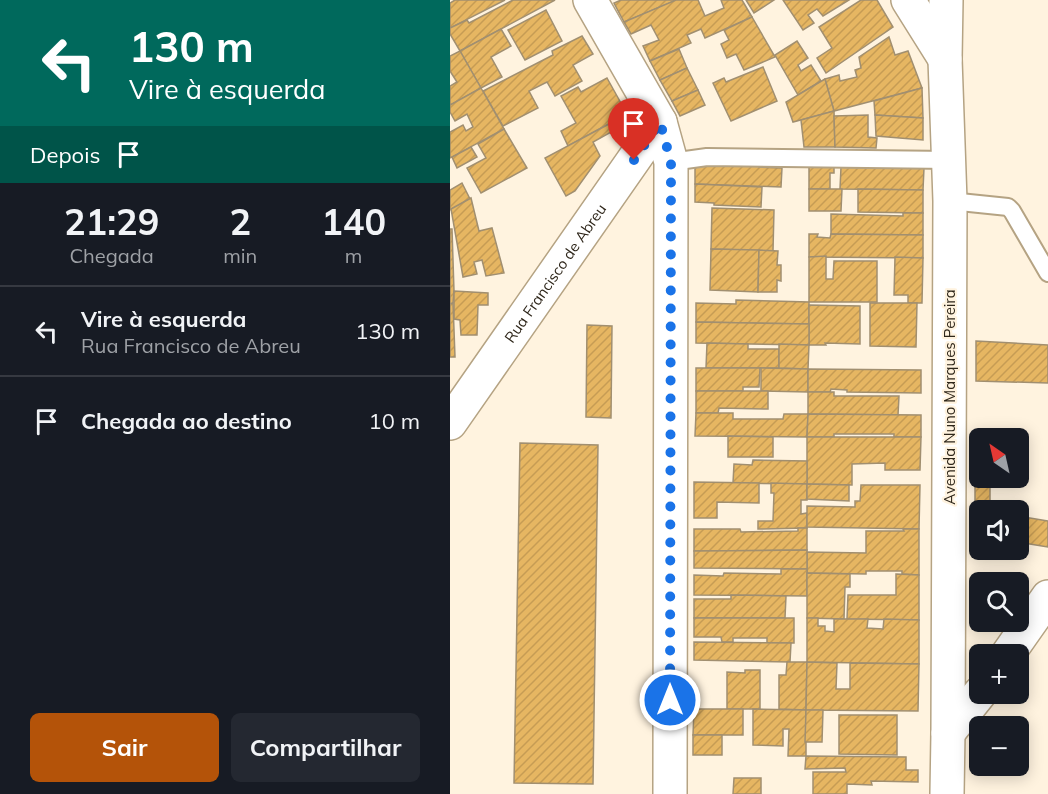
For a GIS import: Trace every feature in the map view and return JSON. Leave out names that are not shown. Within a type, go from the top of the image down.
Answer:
[{"type":"street","points":[[590,0],[660,122],[671,162],[670,794]]},
{"type":"street","points":[[908,0],[945,59]]},
{"type":"street","name":"Avenida Nuno Marques Pereira","points":[[946,0],[945,59],[950,160],[946,794]]},
{"type":"street","name":"Rua Francisco de Abreu","points":[[450,423],[660,122]]},
{"type":"street","points":[[1015,644],[1048,597]]},
{"type":"street","points":[[948,734],[971,704]]},
{"type":"lane","points":[[671,162],[707,157],[950,160]]},
{"type":"lane","points":[[950,201],[1008,207],[1048,273]]},
{"type":"building","points":[[455,0],[505,0],[450,28],[450,3]]},
{"type":"building","points":[[513,0],[555,0],[460,51],[450,34],[450,28],[467,20],[469,23]]},
{"type":"building","points":[[621,0],[677,0],[624,22],[614,3]]},
{"type":"building","points":[[676,0],[698,0],[705,16],[724,8],[721,0],[742,0],[752,17],[705,38],[701,29],[687,35],[691,43],[650,61],[643,46],[659,40],[651,25],[631,34],[624,22]]},
{"type":"building","points":[[746,0],[774,0],[754,13]]},
{"type":"building","points":[[783,0],[849,0],[823,16],[817,9],[808,15],[814,23],[803,30]]},
{"type":"building","points":[[861,0],[877,0],[893,27],[826,73],[817,58],[832,48],[819,27]]},
{"type":"building","points":[[546,10],[562,41],[525,60],[508,30]]},
{"type":"building","points":[[752,17],[775,57],[744,70],[736,54],[727,58],[721,44],[729,40],[724,30]]},
{"type":"building","points":[[501,29],[511,46],[491,57],[502,77],[481,88],[460,51]]},
{"type":"building","points":[[582,36],[593,54],[573,65],[582,81],[555,96],[547,82],[529,91],[538,108],[503,126],[483,91],[553,55],[552,51]]},
{"type":"building","points":[[889,37],[895,55],[908,51],[922,88],[834,111],[825,79],[839,75],[840,81],[857,77],[855,70],[861,68],[859,57]]},
{"type":"building","points":[[797,41],[808,58],[798,65],[801,71],[811,65],[821,81],[798,95],[775,55]]},
{"type":"building","points":[[679,49],[687,68],[660,80],[650,61]]},
{"type":"building","points":[[460,51],[481,88],[450,105],[450,86],[457,82],[450,71],[450,56]]},
{"type":"building","points":[[763,67],[777,101],[731,121],[713,83],[724,78],[726,82]]},
{"type":"building","points":[[687,68],[698,90],[672,101],[660,80]]},
{"type":"building","points":[[607,78],[627,114],[568,146],[561,131],[576,123],[561,96],[578,87],[581,92]]},
{"type":"building","points":[[825,79],[834,111],[793,122],[786,102]]},
{"type":"building","points":[[481,88],[504,129],[450,158],[450,132],[463,125],[466,131],[473,127],[467,114],[455,121],[450,112],[450,105]]},
{"type":"building","points":[[922,88],[923,118],[875,115],[874,101]]},
{"type":"building","points":[[698,90],[705,105],[680,116],[672,101]]},
{"type":"building","points":[[834,111],[835,147],[804,147],[801,120]]},
{"type":"building","points":[[868,115],[868,137],[877,138],[876,148],[835,147],[834,116]]},
{"type":"building","points":[[875,115],[923,118],[923,140],[876,136]]},
{"type":"building","points":[[609,124],[613,131],[593,142],[600,156],[575,191],[566,196],[545,158]]},
{"type":"building","points":[[504,129],[527,168],[481,193],[467,168],[486,158],[478,144]]},
{"type":"building","points":[[471,147],[477,157],[457,168],[452,157]]},
{"type":"building","points":[[695,164],[759,165],[759,167],[782,168],[781,187],[695,184]]},
{"type":"building","points":[[809,166],[834,166],[834,173],[830,173],[830,189],[809,189]]},
{"type":"building","points":[[841,167],[924,168],[923,190],[840,189]]},
{"type":"building","points":[[462,183],[470,199],[450,210],[450,190]]},
{"type":"building","points":[[695,184],[762,187],[761,207],[695,202]]},
{"type":"building","points":[[809,189],[842,189],[841,211],[809,211]]},
{"type":"building","points":[[858,189],[923,190],[923,213],[858,212]]},
{"type":"building","points":[[471,198],[479,231],[492,228],[504,273],[486,276],[482,260],[474,262],[477,274],[463,277],[451,209]]},
{"type":"building","points":[[712,208],[774,210],[773,251],[711,249]]},
{"type":"building","points":[[903,213],[923,213],[923,235],[831,234],[831,214],[903,216]]},
{"type":"building","points":[[450,229],[452,229],[454,291],[453,303],[450,304]]},
{"type":"building","points":[[809,234],[830,238],[831,234],[923,235],[923,258],[809,257]]},
{"type":"building","points":[[711,249],[759,250],[758,292],[710,290]]},
{"type":"building","points":[[759,250],[778,251],[777,265],[781,265],[781,281],[777,280],[777,292],[758,292]]},
{"type":"building","points":[[826,256],[826,279],[833,279],[834,261],[877,261],[877,302],[809,302],[809,257]]},
{"type":"building","points":[[895,257],[923,258],[922,303],[908,303],[908,295],[894,295]]},
{"type":"building","points":[[454,291],[488,293],[488,305],[478,305],[477,335],[461,335],[460,320],[454,319]]},
{"type":"building","points":[[736,300],[809,302],[809,324],[696,322],[696,303],[736,304]]},
{"type":"building","points":[[453,303],[455,357],[450,357],[450,304]]},
{"type":"building","points":[[870,303],[917,303],[916,347],[870,346]]},
{"type":"building","points":[[809,305],[860,306],[860,344],[809,345]]},
{"type":"building","points":[[696,322],[809,324],[809,345],[696,343]]},
{"type":"building","points":[[587,325],[612,326],[611,418],[586,417]]},
{"type":"building","points":[[976,341],[1048,345],[1048,383],[976,381]]},
{"type":"building","points":[[707,343],[748,344],[748,349],[779,349],[779,368],[706,368]]},
{"type":"building","points":[[779,344],[809,345],[808,369],[779,368]]},
{"type":"building","points":[[696,368],[760,368],[759,387],[743,387],[743,391],[696,391]]},
{"type":"building","points":[[761,368],[808,369],[808,392],[761,391]]},
{"type":"building","points":[[808,369],[921,370],[921,393],[847,392],[847,390],[831,389],[830,392],[808,392]]},
{"type":"building","points":[[696,391],[768,391],[768,409],[719,408],[718,413],[696,413]]},
{"type":"building","points":[[808,392],[834,392],[834,396],[899,396],[898,415],[808,414]]},
{"type":"building","points":[[696,413],[733,413],[733,419],[783,419],[784,414],[808,414],[807,437],[695,436]]},
{"type":"building","points":[[808,414],[921,415],[921,437],[894,437],[894,434],[834,434],[834,437],[807,437]]},
{"type":"building","points":[[728,436],[773,437],[773,457],[728,457]]},
{"type":"building","points":[[807,437],[921,437],[920,470],[885,470],[885,463],[852,464],[852,485],[807,484]]},
{"type":"building","points":[[520,443],[598,445],[593,784],[514,783]]},
{"type":"building","points":[[753,460],[807,461],[807,484],[733,483],[734,464],[752,465]]},
{"type":"building","points":[[694,482],[759,483],[759,503],[717,502],[717,518],[694,518]]},
{"type":"building","points":[[771,483],[807,484],[807,500],[801,500],[801,514],[807,513],[807,528],[758,529],[758,521],[773,521],[774,493],[771,493]]},
{"type":"building","points":[[807,484],[849,485],[849,501],[807,499]]},
{"type":"building","points":[[861,485],[920,485],[919,529],[807,527],[807,506],[855,507],[855,501],[860,501]]},
{"type":"building","points":[[975,488],[990,488],[990,500],[975,500]]},
{"type":"building","points":[[1029,518],[1048,521],[1048,547],[1029,544]]},
{"type":"building","points":[[798,528],[807,528],[807,550],[694,551],[694,529],[740,529],[741,532],[798,531]]},
{"type":"building","points":[[903,529],[919,529],[919,575],[902,574],[902,571],[866,571],[866,574],[807,573],[807,552],[866,553],[866,531],[904,531]]},
{"type":"building","points":[[807,550],[807,569],[694,568],[694,551]]},
{"type":"building","points":[[781,569],[807,569],[807,596],[694,595],[694,575],[781,574]]},
{"type":"building","points":[[807,573],[850,574],[850,587],[845,587],[844,619],[807,618]]},
{"type":"building","points":[[896,574],[919,575],[919,620],[847,619],[848,595],[896,595]]},
{"type":"building","points":[[731,595],[786,596],[785,618],[694,618],[694,599],[731,599]]},
{"type":"building","points":[[694,618],[794,618],[794,643],[767,643],[767,638],[733,638],[733,642],[722,642],[721,637],[694,637]]},
{"type":"building","points":[[807,618],[818,618],[818,626],[825,626],[825,631],[834,632],[834,619],[868,619],[867,628],[883,629],[884,619],[919,620],[919,664],[807,662]]},
{"type":"building","points":[[694,642],[791,643],[790,662],[694,660]]},
{"type":"building","points":[[787,662],[807,662],[806,710],[779,709],[779,675],[786,675]]},
{"type":"building","points":[[807,662],[837,663],[836,689],[850,689],[850,663],[919,664],[918,711],[806,710]]},
{"type":"building","points":[[745,670],[760,670],[760,709],[727,709],[727,672],[745,673]]},
{"type":"building","points":[[694,709],[743,709],[743,735],[693,735]]},
{"type":"building","points":[[753,709],[806,710],[806,756],[788,756],[789,729],[783,729],[783,746],[753,745]]},
{"type":"building","points":[[806,710],[823,710],[822,742],[805,742]]},
{"type":"building","points":[[839,715],[897,715],[897,755],[839,754]]},
{"type":"building","points":[[693,735],[722,735],[722,755],[693,755]]},
{"type":"building","points":[[806,756],[906,757],[906,770],[918,770],[918,782],[871,781],[872,785],[847,784],[847,794],[813,794],[813,772],[846,772],[845,768],[805,769]]},
{"type":"building","points":[[734,778],[761,778],[761,794],[733,794]]},
{"type":"route","points":[[634,160],[660,122],[671,162],[670,700]]}]
